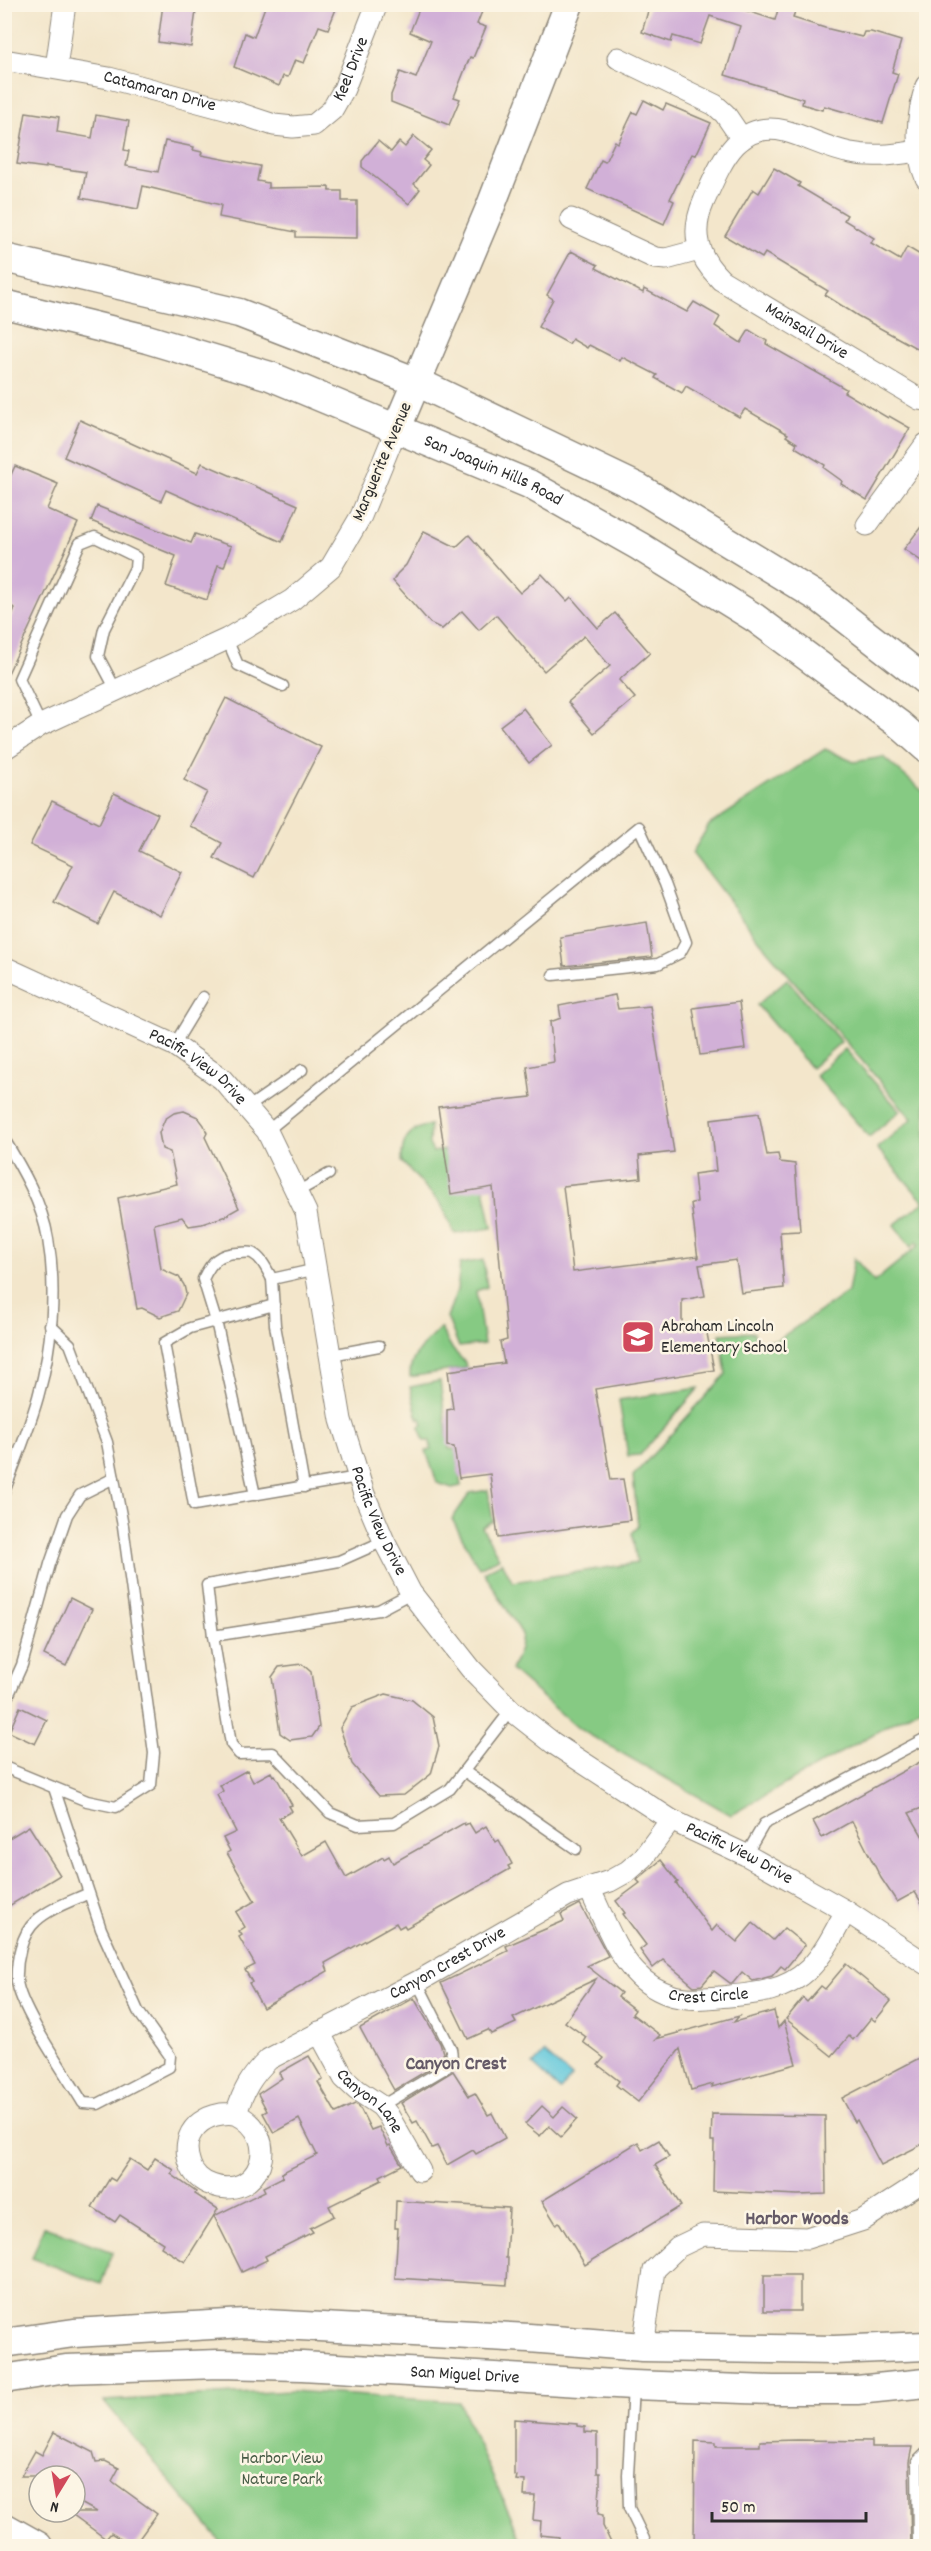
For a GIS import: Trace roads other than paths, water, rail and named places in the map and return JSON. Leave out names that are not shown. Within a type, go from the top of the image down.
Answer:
[{"type":"main road","name":"Marguerite Avenue","points":[[396,430],[490,208],[569,4]]},
{"type":"main road","points":[[4,258],[239,313],[417,382],[639,488],[821,599],[927,681]]},
{"type":"main road","name":"San Joaquin Hills Road","points":[[4,304],[147,339],[270,376],[529,484],[639,546],[755,618],[900,725],[927,748]]},
{"type":"main road","points":[[4,2343],[74,2333],[245,2323],[529,2338],[643,2347],[834,2350],[927,2346]]},
{"type":"main road","name":"San Miguel Drive","points":[[4,2379],[66,2369],[219,2364],[353,2368],[633,2385],[773,2390],[857,2390],[927,2383]]},
{"type":"main road","points":[[4,2527],[38,2547]]},
{"type":"street","points":[[56,68],[65,4]]},
{"type":"street","name":"Keel Drive","points":[[314,125],[332,110],[338,100],[377,4]]},
{"type":"street","points":[[618,58],[715,105],[725,114],[742,138]]},
{"type":"street","name":"Catamaran Drive","points":[[4,60],[109,78],[232,111],[274,125],[293,127],[314,125]]},
{"type":"street","points":[[927,86],[922,100],[918,129],[920,151],[927,178]]},
{"type":"street","points":[[571,219],[655,258],[666,259],[699,250],[696,233],[698,214],[725,156],[742,138],[767,130],[778,130],[852,154],[883,155],[920,151]]},
{"type":"street","name":"Mainsail Drive","points":[[699,250],[707,266],[721,280],[919,399],[927,400]]},
{"type":"street","name":"Marguerite Avenue","points":[[4,750],[41,725],[227,639],[292,600],[331,567],[361,516],[396,430]]},
{"type":"street","points":[[867,525],[927,444]]},
{"type":"street","name":"Pacific View Drive","points":[[4,967],[174,1045],[222,1079],[267,1131],[306,1212],[341,1420],[358,1477],[384,1541],[411,1593],[471,1669],[511,1710],[553,1743],[671,1820],[746,1856],[846,1911],[925,1959]]},
{"type":"street","name":"Canyon Crest Drive","points":[[236,2114],[244,2089],[254,2073],[269,2059],[417,1982],[567,1895],[610,1881],[628,1871],[643,1858],[671,1820]]},
{"type":"street","name":"Crest Circle","points":[[589,1888],[625,1959],[636,1973],[653,1987],[673,1996],[691,1999],[756,1994],[776,1989],[793,1981],[809,1969],[822,1954],[846,1911]]},
{"type":"street","name":"Canyon Lane","points":[[319,2032],[344,2078],[381,2106],[420,2171]]},
{"type":"street","points":[[643,2347],[654,2270],[678,2247],[703,2235],[807,2238],[863,2220],[927,2179]]},
{"type":"lane","points":[[41,725],[19,679],[80,543],[95,537],[136,557],[135,568],[104,629],[98,656],[116,690]]},
{"type":"lane","points":[[227,639],[238,665],[283,686]]},
{"type":"lane","points":[[267,1131],[639,827],[665,884],[686,942],[680,953],[658,964],[553,975]]},
{"type":"lane","points":[[174,1045],[203,997]]},
{"type":"lane","points":[[247,1108],[302,1070]]},
{"type":"lane","points":[[4,1139],[26,1174],[48,1239],[52,1297],[49,1348],[38,1397],[4,1492]]},
{"type":"lane","points":[[297,1192],[329,1174]]},
{"type":"lane","points":[[255,1495],[216,1321],[203,1279],[209,1266],[218,1257],[235,1253],[251,1253],[262,1261],[272,1279],[275,1325],[304,1487]]},
{"type":"lane","points":[[272,1279],[317,1269]]},
{"type":"lane","points":[[274,1305],[190,1328],[164,1343],[194,1505],[358,1477]]},
{"type":"lane","points":[[4,1767],[87,1801],[116,1807],[151,1785],[154,1753],[107,1442],[70,1344],[50,1325]]},
{"type":"lane","points":[[331,1354],[379,1346]]},
{"type":"lane","points":[[4,1705],[22,1665],[50,1564],[67,1515],[80,1495],[114,1478]]},
{"type":"lane","points":[[384,1541],[339,1561],[207,1585],[231,1744],[239,1754],[273,1753],[330,1813],[358,1825],[394,1823],[450,1789],[511,1710]]},
{"type":"lane","points":[[213,1636],[379,1610],[411,1593]]},
{"type":"lane","points":[[746,1856],[764,1824],[927,1738]]},
{"type":"lane","points":[[464,1771],[576,1849]]},
{"type":"lane","points":[[54,1788],[89,1893],[101,1929],[138,2011],[170,2056],[169,2067],[98,2104],[83,2103],[32,2019],[17,1983],[24,1936],[36,1921],[89,1893]]},
{"type":"lane","points":[[381,2106],[444,2069],[450,2064],[453,2056],[452,2049],[417,1982]]},
{"type":"lane","points":[[633,2385],[628,2475],[629,2508],[644,2539]]},
{"type":"lane","points":[[927,2452],[917,2462],[918,2546],[927,2546]]},
{"type":"water","points":[[544,2053],[572,2077],[560,2090],[533,2065]]},
{"type":"place","name":"Abraham Lincoln Elementary School","points":[[638,1337]]},
{"type":"district","name":"Canyon Crest","points":[[456,2065]]},
{"type":"district","name":"Harbor Woods","points":[[797,2220]]},
{"type":"park label","name":"Harbor View Nature Park","points":[[282,2469]]}]
